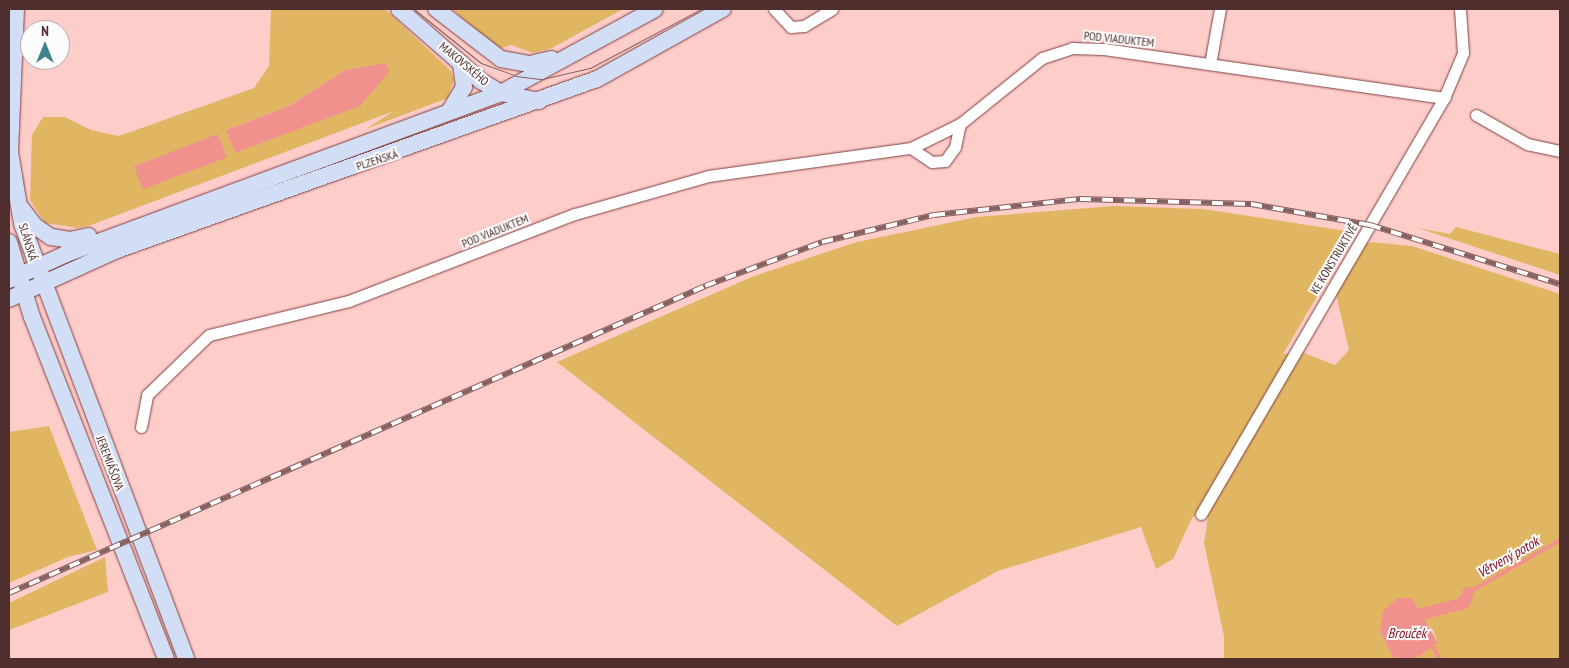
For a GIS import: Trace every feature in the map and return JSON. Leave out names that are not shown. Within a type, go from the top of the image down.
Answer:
[{"type":"main road","name":"SLÁNSKÁ","points":[[16,9],[10,152],[17,199],[38,275]]},
{"type":"main road","name":"MAKOVSKÉHO","points":[[399,9],[462,63],[501,93],[540,102]]},
{"type":"main road","name":"MAKOVSKÉHO","points":[[436,9],[500,59],[530,64],[577,51]]},
{"type":"main road","name":"PLZEŇSKÁ","points":[[16,296],[38,275],[143,225],[501,93],[655,9]]},
{"type":"main road","name":"PLZEŇSKÁ","points":[[13,278],[38,275],[117,250],[540,102],[597,79],[723,9]]},
{"type":"main road","points":[[486,121],[501,93],[500,59]]},
{"type":"main road","points":[[448,113],[464,87],[462,63]]},
{"type":"main road","points":[[17,199],[38,230],[63,240],[143,225]]},
{"type":"main road","name":"SLÁNSKÁ","points":[[9,242],[13,278]]},
{"type":"main road","name":"JEREMIÁŠOVA","points":[[38,275],[186,659]]},
{"type":"main road","points":[[13,278],[16,296]]},
{"type":"main road","name":"JEREMIÁŠOVA","points":[[16,296],[166,659]]},
{"type":"street","points":[[774,9],[791,27],[804,26],[832,9]]},
{"type":"street","points":[[1210,64],[1220,9]]},
{"type":"street","name":"KE KONSTRUKTIVĚ","points":[[1201,514],[1444,98],[1463,53],[1460,9]]},
{"type":"street","name":"POD VIADUKTEM","points":[[141,427],[147,395],[209,335],[349,301],[574,214],[708,176],[911,148],[960,124],[1042,58],[1072,48],[1210,64],[1444,98]]},
{"type":"street","points":[[1476,115],[1527,144],[1560,151]]},
{"type":"street","points":[[911,148],[932,162],[945,161],[955,147],[960,124]]},
{"type":"shaded area","points":[[271,9],[385,9],[450,70],[454,79],[448,98],[366,129],[394,111],[91,225],[78,228],[45,223],[30,200],[32,135],[43,117],[65,117],[91,130],[119,136],[254,88],[269,66]],"holes":[[[386,63],[235,153],[226,130],[289,106],[345,70]]]},
{"type":"shaded area","points":[[452,9],[623,9],[552,48],[533,53],[511,45],[499,49]]},
{"type":"shaded area","points":[[1114,206],[1203,209],[1346,231],[1352,237],[1283,354],[1304,353],[1335,365],[1349,350],[1336,294],[1365,244],[1371,242],[1412,246],[1560,294],[1560,659],[1415,659],[1438,643],[1433,630],[1398,598],[1380,632],[1394,659],[1224,659],[1224,636],[1204,543],[1210,504],[1192,518],[1173,559],[1156,569],[1141,527],[998,571],[897,626],[557,362],[754,276],[857,242],[977,217]]},
{"type":"shaded area","points":[[1456,227],[1560,254],[1560,275],[1418,228],[1450,234]]},
{"type":"shaded area","points":[[49,426],[97,550],[68,557],[9,583],[9,432]]},
{"type":"shaded area","points":[[105,557],[108,592],[9,630],[9,603]]},
{"type":"water","points":[[386,63],[389,72],[360,106],[235,153],[226,130],[289,106],[345,70]]},
{"type":"water","points":[[218,134],[227,157],[143,190],[134,166]]},
{"type":"water","name":"Brouček","points":[[1398,598],[1412,598],[1438,643],[1415,659],[1394,659],[1380,632],[1383,611]]},
{"type":"waterway","name":"Větvený potok","points":[[1468,593],[1560,540]]},
{"type":"waterway","name":"Větvený potok","points":[[1422,614],[1464,603],[1468,593]]},
{"type":"waterway","name":"Větvený potok","points":[[1432,646],[1440,659]]},
{"type":"tram line","points":[[414,9],[481,63],[516,76],[542,79],[590,68],[701,9]]},
{"type":"railway","points":[[9,593],[705,286],[822,242],[934,215],[1080,199],[1251,204],[1370,225],[1560,284]]}]
